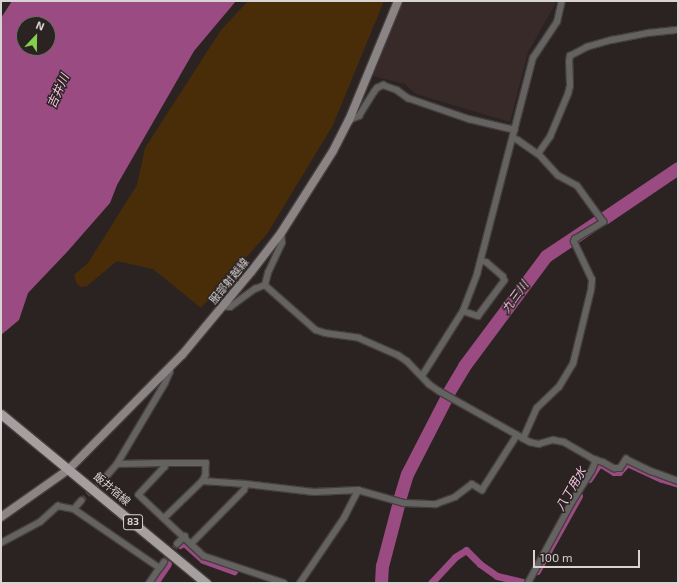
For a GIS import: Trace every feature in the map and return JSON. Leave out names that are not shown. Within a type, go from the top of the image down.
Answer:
[{"type":"main road","name":"服部射越線","points":[[1,517],[69,469],[170,367],[223,306],[281,233],[333,151],[349,120],[398,1]]},
{"type":"main road","name":"飯井宿線","points":[[1,414],[206,583]]},
{"type":"street","points":[[422,376],[463,311],[481,260],[533,58],[556,22],[562,1]]},
{"type":"street","points":[[538,154],[550,137],[568,94],[570,86],[570,56],[587,47],[612,40],[648,33],[678,30]]},
{"type":"street","points":[[349,120],[359,116],[377,88],[383,85],[397,90],[408,98],[469,119],[515,130]]},
{"type":"street","points":[[512,138],[518,140],[538,154],[558,176],[577,186],[603,222],[575,239],[574,242],[592,280],[591,290],[573,364],[559,387],[537,408],[523,439]]},
{"type":"street","points":[[265,285],[268,273],[282,243],[281,233]]},
{"type":"street","points":[[463,311],[478,316],[504,282],[503,277],[487,263],[481,260]]},
{"type":"street","points":[[223,306],[230,307],[255,288],[265,285]]},
{"type":"street","points":[[265,285],[316,330],[325,333],[359,338],[408,361],[439,391],[523,439],[534,444],[553,440],[564,442],[596,460],[618,469],[626,459],[678,481]]},
{"type":"street","points":[[104,479],[117,464],[165,383],[170,372],[170,367]]},
{"type":"street","points":[[203,481],[246,484],[314,492],[358,490],[404,503],[436,504],[456,496],[472,484],[482,490],[517,435]]},
{"type":"street","points":[[528,583],[572,502],[592,472],[596,460]]},
{"type":"street","points":[[164,463],[165,467],[139,495],[209,558],[284,583]]},
{"type":"street","points":[[117,464],[206,463],[206,475],[203,481],[165,518]]},
{"type":"street","points":[[192,543],[244,490],[246,484]]},
{"type":"street","points":[[300,583],[344,518],[358,490]]},
{"type":"street","points":[[74,509],[81,501]]},
{"type":"street","points":[[1,543],[40,522],[58,506],[74,509],[160,568]]},
{"type":"street","points":[[177,544],[185,536]]},
{"type":"street","points":[[150,583],[164,562]]},
{"type":"shaded area","points":[[248,1],[384,1],[333,125],[267,234],[201,308],[153,269],[117,261],[87,286],[81,287],[77,284],[74,275],[88,263],[137,185],[145,148],[221,30]]},
{"type":"shaded area","points":[[402,1],[557,1],[528,52],[510,122],[416,94],[405,84],[373,76]]},
{"type":"water","name":"吉井川","points":[[12,1],[236,1],[194,51],[117,185],[110,203],[67,252],[28,293],[19,320],[1,335],[1,18]]},
{"type":"waterway","name":"九三川","points":[[604,218],[678,168]]},
{"type":"waterway","name":"九三川","points":[[448,393],[464,366],[546,256],[600,220]]},
{"type":"waterway","name":"九三川","points":[[399,500],[407,474],[446,398]]},
{"type":"waterway","name":"八丁用水","points":[[589,479],[598,465],[601,464],[614,472],[619,472],[627,463],[662,479],[678,484]]},
{"type":"waterway","name":"八丁用水","points":[[537,571],[579,496]]},
{"type":"waterway","name":"九三川","points":[[381,583],[382,566],[398,505]]},
{"type":"waterway","name":"八丁用水","points":[[180,545],[184,543],[203,560],[234,571]]},
{"type":"waterway","name":"八丁用水","points":[[431,583],[455,557],[466,550],[480,564],[497,576],[522,582]]},
{"type":"waterway","name":"八丁用水","points":[[155,583],[168,564]]},
{"type":"tunnel","points":[[81,501],[104,479]]},
{"type":"tunnel","points":[[164,562],[177,544]]}]
